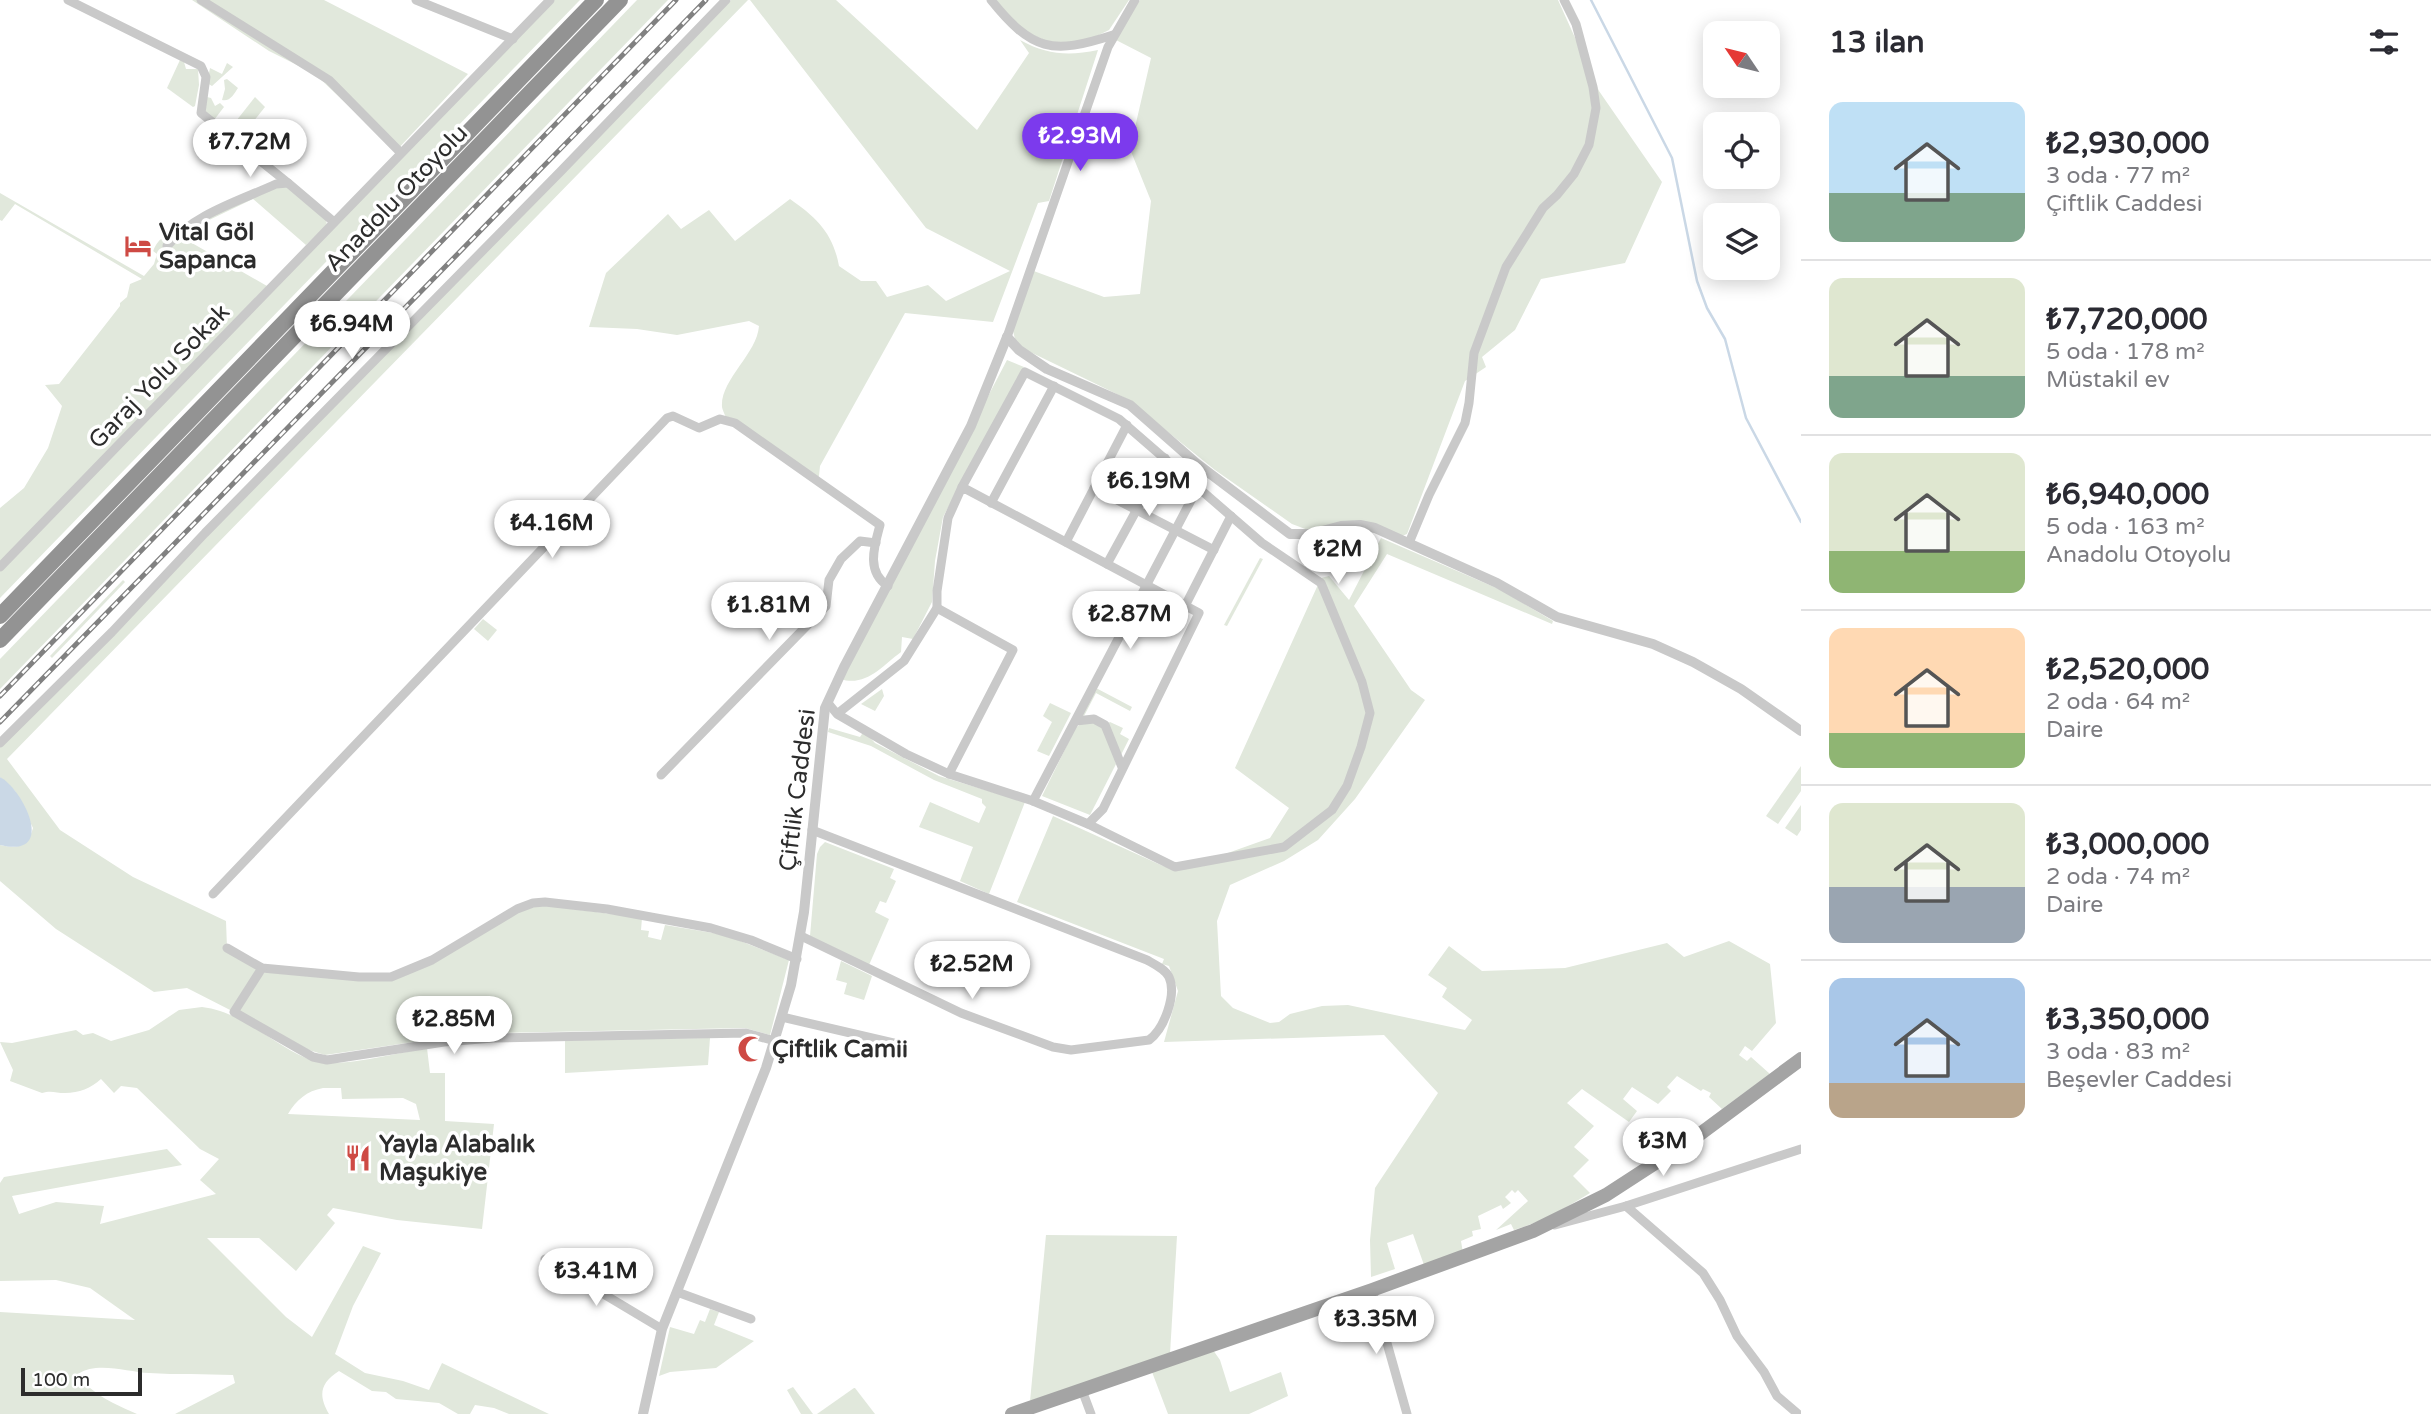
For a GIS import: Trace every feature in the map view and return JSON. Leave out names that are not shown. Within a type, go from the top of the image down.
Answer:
[{"type":"highway","name":"Anadolu Otoyolu","points":[[0,616],[596,0]]},
{"type":"highway","name":"Anadolu Otoyolu","points":[[0,640],[620,0]]},
{"type":"main road","points":[[1012,1414],[1372,1290],[1533,1231],[1605,1195],[1700,1134],[1801,1059]]},
{"type":"street","points":[[68,0],[201,66],[206,76],[201,113],[334,222]]},
{"type":"street","points":[[201,0],[329,80],[401,153]]},
{"type":"street","points":[[416,0],[513,39]]},
{"type":"street","name":"Garaj Yolu Sokak","points":[[0,567],[550,0]]},
{"type":"street","points":[[0,743],[113,632],[205,533],[726,0]]},
{"type":"street","points":[[991,0],[1018,30],[1049,46],[1066,48],[1112,35]]},
{"type":"street","name":"Çiftlik Caddesi","points":[[643,1414],[662,1329],[782,1017],[801,936],[828,703],[844,667],[971,426],[1007,337],[1112,35],[1135,0]]},
{"type":"street","points":[[1409,543],[1429,495],[1465,424],[1474,353],[1506,267],[1543,208],[1558,195],[1574,174],[1589,145],[1595,108],[1593,88],[1576,24],[1564,0]]},
{"type":"street","points":[[167,246],[180,231],[195,221],[276,184],[288,183]]},
{"type":"street","points":[[1007,337],[1019,350],[1047,369],[1130,405],[1196,463],[1290,534],[1311,534],[1341,526],[1360,525],[1375,528],[1497,583],[1571,623],[1623,634],[1693,662],[1741,689],[1801,731]]},
{"type":"street","points":[[828,703],[837,714],[906,754],[949,774],[1033,801],[1088,824],[1175,867],[1284,847],[1332,810],[1347,786],[1362,747],[1370,713],[1363,682],[1321,583],[1262,543],[1119,419],[1025,372],[948,518],[937,608],[904,662],[837,714]]},
{"type":"street","points":[[991,503],[1054,386]]},
{"type":"street","points":[[212,894],[667,418],[673,416],[699,428],[720,419],[735,423],[880,525],[872,564],[879,580],[888,586]]},
{"type":"street","points":[[1066,542],[1127,425]]},
{"type":"street","points":[[1107,564],[1166,458]]},
{"type":"street","points":[[1033,801],[1198,486]]},
{"type":"street","points":[[962,487],[1199,613],[1103,809],[1088,824]]},
{"type":"street","points":[[1094,488],[1214,550]]},
{"type":"street","points":[[1185,606],[1231,516]]},
{"type":"street","points":[[661,775],[826,606],[829,580],[841,559],[860,541],[876,542]]},
{"type":"street","points":[[937,608],[1013,649],[949,774]]},
{"type":"street","points":[[1076,721],[1094,719],[1105,725],[1122,767]]},
{"type":"street","points":[[801,936],[961,1013],[1053,1047],[1071,1050],[1149,1040],[1156,1035],[1166,1018],[1171,989],[1167,974],[1147,960],[812,830]]},
{"type":"street","points":[[227,948],[262,968],[359,977],[391,977],[424,964],[517,909],[545,902],[607,909],[711,928],[751,940],[797,959]]},
{"type":"street","points":[[262,968],[233,1012],[320,1059],[338,1059],[444,1042],[493,1038],[746,1033],[775,1041]]},
{"type":"street","points":[[782,1017],[902,1045]]},
{"type":"street","points":[[1533,1231],[1626,1206],[1801,1149]]},
{"type":"street","points":[[1626,1206],[1703,1273],[1717,1294],[1737,1336],[1765,1372],[1782,1402],[1798,1414]]},
{"type":"street","points":[[545,1259],[662,1329]]},
{"type":"street","points":[[1372,1290],[1407,1414]]},
{"type":"street","points":[[677,1292],[751,1319]]},
{"type":"street","points":[[1083,1390],[1091,1414]]},
{"type":"shaded area","points":[[192,0],[324,0],[468,74],[396,151],[315,74],[269,51]]},
{"type":"shaded area","points":[[552,0],[580,0],[0,598],[0,570]]},
{"type":"shaded area","points":[[637,0],[668,0],[0,689],[0,659]]},
{"type":"shaded area","points":[[731,0],[748,0],[7,759],[60,830],[133,877],[226,921],[227,948],[262,968],[234,1012],[187,988],[154,992],[56,929],[0,881],[0,845],[12,847],[25,843],[33,828],[15,791],[0,777],[0,746]]},
{"type":"shaded area","points":[[750,0],[836,0],[977,130],[1029,53],[1020,40],[1058,53],[1098,50],[1049,201],[1038,203],[993,322],[905,313],[820,466],[819,476],[814,482],[729,423],[723,411],[723,397],[727,387],[752,347],[759,326],[749,321],[677,335],[637,329],[589,327],[606,273],[668,214],[681,229],[709,210],[735,241],[790,199],[808,213],[828,235],[839,266],[861,281],[876,281],[887,297],[928,285],[946,301],[1010,271],[926,228]]},
{"type":"shaded area","points":[[995,0],[1129,0],[1109,30],[1091,39],[1061,47],[1023,31]]},
{"type":"shaded area","points":[[1140,0],[1558,0],[1599,91],[1662,182],[1625,263],[1541,279],[1515,330],[1482,357],[1486,367],[1465,381],[1407,534],[1402,536],[1362,521],[1308,530],[1292,524],[1215,470],[1127,399],[1022,348],[1015,339],[1013,331],[1031,270],[1104,297],[1140,294],[1151,201],[1130,149],[1151,58],[1116,40],[1125,20]]},
{"type":"shaded area","points":[[180,60],[184,62],[186,69],[198,69],[199,85],[193,107],[167,88]]},
{"type":"shaded area","points":[[227,63],[233,67],[212,86],[207,83],[210,68],[222,74]]},
{"type":"shaded area","points":[[227,79],[238,88],[230,99],[222,100],[224,80]]},
{"type":"shaded area","points":[[207,97],[211,98],[215,106],[220,103],[224,107],[214,120],[205,112]]},
{"type":"shaded area","points":[[255,97],[265,107],[238,141],[229,130]]},
{"type":"shaded area","points":[[273,186],[291,189],[326,220],[327,225],[306,245],[253,199],[184,232],[190,226]]},
{"type":"shaded area","points":[[0,193],[144,276],[154,264],[157,254],[153,251],[158,242],[163,238],[178,235],[267,286],[0,562],[0,508],[24,488],[48,448],[62,406],[45,385],[59,384],[127,297],[130,284],[142,279],[15,204],[2,221],[0,220]]},
{"type":"shaded area","points":[[1007,360],[1024,367],[943,517],[935,561],[932,602],[913,639],[902,637],[901,652],[873,674],[858,680],[840,679]]},
{"type":"shaded area","points":[[1381,538],[1501,590],[1553,621],[1552,624],[1387,554],[1354,606],[1411,690],[1425,700],[1355,799],[1318,840],[1284,861],[1230,885],[1217,921],[1221,996],[1233,1008],[1270,1023],[1279,1022],[1290,1014],[1322,1006],[1348,1005],[1465,1030],[1472,1020],[1442,997],[1447,988],[1428,975],[1449,946],[1482,971],[1565,968],[1667,943],[1684,957],[1729,941],[1770,964],[1776,1023],[1752,1051],[1745,1046],[1739,1055],[1747,1061],[1751,1057],[1770,1074],[1722,1109],[1709,1097],[1711,1093],[1703,1089],[1701,1091],[1677,1076],[1667,1087],[1671,1091],[1658,1104],[1632,1087],[1623,1099],[1637,1111],[1629,1122],[1582,1089],[1567,1103],[1594,1126],[1574,1147],[1589,1160],[1573,1176],[1590,1193],[1534,1223],[1514,1230],[1511,1224],[1496,1230],[1528,1201],[1518,1190],[1515,1193],[1512,1190],[1505,1197],[1511,1203],[1503,1209],[1501,1205],[1478,1216],[1481,1229],[1472,1231],[1473,1236],[1461,1241],[1463,1253],[1424,1265],[1413,1234],[1387,1243],[1395,1269],[1371,1277],[1370,1240],[1375,1188],[1438,1093],[1384,1035],[1164,1042],[1178,991],[1169,966],[1162,964],[1164,959],[1017,902],[1053,816],[1163,866],[1180,870],[1270,838],[1289,808],[1235,768],[1321,578],[1329,576],[1349,600]]},
{"type":"shaded area","points":[[1260,558],[1263,559],[1227,626],[1224,625]]},
{"type":"shaded area","points":[[123,580],[125,582],[52,658],[50,656]]},
{"type":"shaded area","points":[[483,619],[497,630],[488,641],[474,629]]},
{"type":"shaded area","points":[[1096,688],[1132,707],[1130,711],[1096,693],[1084,716],[1081,715]]},
{"type":"shaded area","points":[[882,689],[884,696],[875,711],[861,704]]},
{"type":"shaded area","points":[[1050,703],[1071,713],[1049,756],[1037,751],[1052,722],[1043,716]]},
{"type":"shaded area","points":[[1085,722],[1100,724],[1113,750],[1116,764],[1090,815],[1042,796],[1076,727]]},
{"type":"shaded area","points":[[1110,722],[1123,728],[1120,734],[1129,739],[1121,755],[1107,724]]},
{"type":"shaded area","points":[[829,728],[860,737],[864,731],[875,743],[939,776],[1025,802],[989,894],[960,881],[973,847],[919,827],[930,802],[979,823],[986,807],[982,799],[934,780],[871,746],[828,732]]},
{"type":"shaded area","points":[[1801,766],[1801,791],[1778,824],[1766,816]]},
{"type":"shaded area","points":[[1801,805],[1801,830],[1797,836],[1785,828]]},
{"type":"shaded area","points":[[825,842],[894,869],[890,878],[896,881],[886,903],[880,901],[875,912],[889,919],[869,965],[810,936],[817,854]]},
{"type":"shaded area","points":[[542,905],[642,918],[641,930],[649,931],[648,937],[661,940],[665,925],[725,935],[789,960],[770,1035],[745,1028],[501,1033],[441,1038],[325,1055],[309,1050],[238,1011],[261,975],[266,972],[389,980],[519,911]]},
{"type":"shaded area","points":[[841,961],[872,976],[864,1000],[844,994],[847,983],[836,980]]},
{"type":"shaded area","points":[[202,1007],[218,1010],[300,1055],[324,1063],[353,1061],[427,1048],[430,1073],[445,1073],[445,1121],[494,1124],[482,1229],[397,1220],[333,1208],[327,1215],[335,1223],[296,1271],[259,1238],[207,1238],[286,1317],[312,1337],[363,1246],[381,1253],[353,1306],[335,1354],[365,1373],[429,1390],[442,1363],[549,1414],[509,1414],[475,1405],[470,1414],[458,1414],[439,1403],[396,1399],[386,1392],[372,1391],[339,1371],[328,1380],[323,1390],[323,1401],[329,1414],[175,1414],[235,1383],[233,1375],[160,1374],[94,1368],[78,1374],[97,1393],[137,1414],[0,1414],[0,1312],[135,1320],[90,1288],[56,1280],[0,1281],[0,1183],[4,1177],[167,1149],[182,1165],[12,1196],[19,1214],[56,1202],[104,1206],[100,1224],[216,1194],[200,1180],[219,1159],[200,1149],[137,1088],[121,1086],[114,1093],[101,1079],[75,1092],[42,1093],[10,1081],[13,1070],[0,1042],[12,1043],[76,1030],[83,1035],[93,1033],[111,1041],[149,1030],[179,1010]],"holes":[[[341,1088],[342,1099],[403,1098],[416,1104],[420,1120],[288,1114],[298,1100],[312,1091]]]},
{"type":"shaded area","points":[[710,1038],[708,1065],[565,1073],[565,1040]]},
{"type":"shaded area","points":[[1046,1235],[1177,1236],[1170,1354],[1030,1401]]},
{"type":"shaded area","points":[[710,1309],[719,1312],[714,1325],[754,1341],[716,1368],[670,1372],[659,1376],[670,1327],[694,1334],[700,1320],[705,1322]]},
{"type":"shaded area","points":[[1213,1350],[1220,1360],[1230,1392],[1281,1372],[1288,1396],[1249,1414],[1168,1414],[1152,1372]]},
{"type":"shaded area","points":[[793,1387],[813,1414],[801,1414],[787,1390]]},
{"type":"shaded area","points":[[854,1388],[875,1414],[817,1414]]},
{"type":"water","points":[[0,777],[18,795],[30,821],[32,833],[28,842],[18,847],[0,845]]},
{"type":"waterway","points":[[1591,0],[1672,158],[1697,281],[1707,308],[1725,339],[1746,418],[1801,522]]},
{"type":"railway","points":[[0,696],[676,0]]},
{"type":"railway","points":[[0,722],[706,0]]},
{"type":"place","name":"Vital Göl Sapanca","points":[[138,246]]},
{"type":"place","name":"Çiftlik Camii","points":[[751,1049]]},
{"type":"place","name":"Yayla Alabalık Maşukiye","points":[[358,1158]]}]
